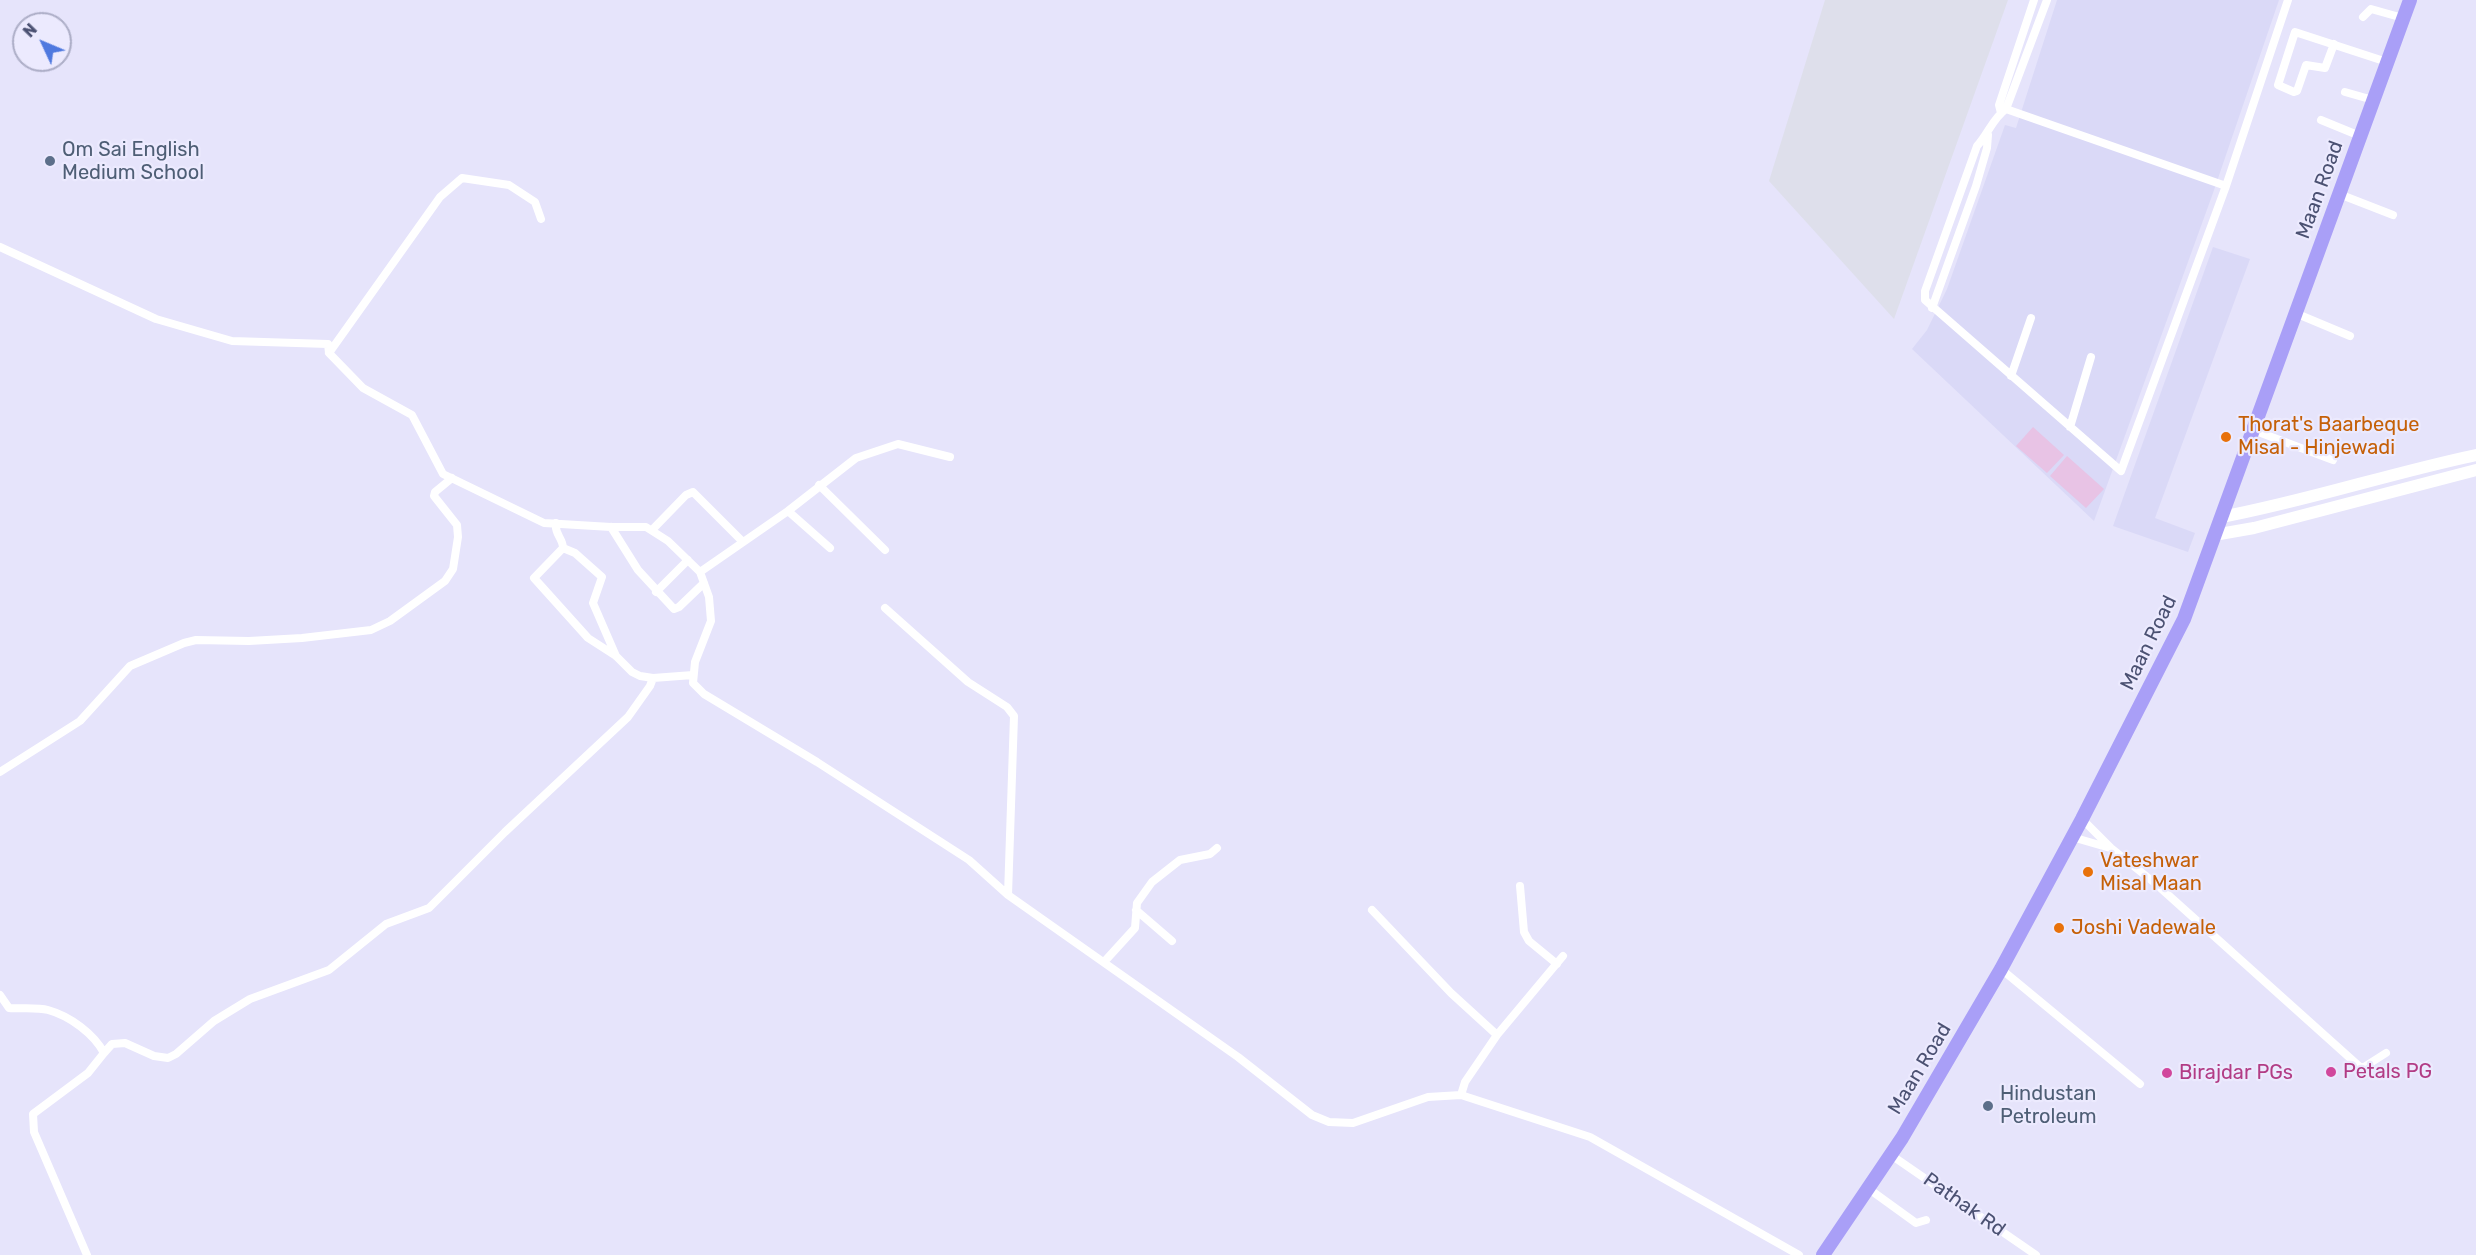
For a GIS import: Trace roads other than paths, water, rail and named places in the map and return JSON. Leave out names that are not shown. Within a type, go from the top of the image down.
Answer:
[{"type":"main road","name":"Maan Road","points":[[1823,1255],[1891,1155],[2001,969],[2082,819],[2180,627],[2410,0]]},
{"type":"main road","points":[[2221,517],[2270,508],[2476,454]]},
{"type":"main road","points":[[2444,461],[2446,478]]},
{"type":"main road","points":[[2214,535],[2254,528],[2476,470]]},
{"type":"street","points":[[2034,0],[1999,105],[2003,111],[2226,186]]},
{"type":"street","points":[[2047,0],[2003,111],[1988,135],[1987,148],[1976,186],[1932,308],[2121,471],[2226,186],[2288,0]]},
{"type":"street","points":[[2363,17],[2371,9],[2403,18]]},
{"type":"street","points":[[2334,44],[2325,68],[2306,65],[2297,91],[2294,92],[2278,85],[2295,32],[2334,44],[2387,62]]},
{"type":"street","points":[[2346,92],[2373,100]]},
{"type":"street","points":[[2321,120],[2360,136]]},
{"type":"street","points":[[329,353],[440,197],[462,178],[509,185],[535,202],[541,219]]},
{"type":"street","points":[[2339,194],[2393,215]]},
{"type":"street","points":[[0,247],[156,319],[232,341],[328,344],[329,353],[363,388],[412,415],[443,474],[544,523],[646,527],[652,530],[668,541],[700,572],[709,597],[711,621],[695,662],[693,675],[693,683],[704,694],[904,817],[969,860],[1008,895],[1238,1057],[1312,1115],[1329,1122],[1353,1123],[1428,1097],[1461,1095],[1590,1137],[1799,1255]]},
{"type":"street","points":[[2295,313],[2350,336]]},
{"type":"street","points":[[2011,376],[2031,318]]},
{"type":"street","points":[[2070,427],[2091,357]]},
{"type":"street","points":[[2253,430],[2333,460]]},
{"type":"street","points":[[700,572],[788,511],[856,458],[898,444],[950,457]]},
{"type":"street","points":[[0,772],[80,721],[99,704],[130,666],[184,643],[196,640],[249,641],[302,638],[371,630],[390,621],[445,581],[453,569],[458,537],[457,525],[434,496],[435,492],[452,478]]},
{"type":"street","points":[[819,485],[885,549]]},
{"type":"street","points":[[652,530],[686,495],[693,492],[744,542]]},
{"type":"street","points":[[788,511],[830,548]]},
{"type":"street","points":[[556,523],[556,532],[563,542],[563,548],[534,578],[588,638],[616,656],[640,676],[653,678],[693,675]]},
{"type":"street","points":[[611,527],[638,570],[674,609],[704,583]]},
{"type":"street","points":[[563,548],[575,553],[602,577],[593,603],[616,656]]},
{"type":"street","points":[[656,592],[688,560]]},
{"type":"street","points":[[885,608],[925,641],[968,682],[1007,707],[1014,716],[1008,895]]},
{"type":"street","points":[[87,1255],[34,1132],[33,1114],[88,1072],[112,1044],[125,1043],[154,1056],[168,1058],[176,1054],[214,1021],[250,999],[329,970],[386,924],[429,908],[505,832],[628,717],[653,678]]},
{"type":"street","points":[[2082,819],[2110,848],[2156,884],[2360,1066],[2364,1067],[2386,1053]]},
{"type":"street","points":[[2072,837],[2110,848]]},
{"type":"street","points":[[1104,962],[1135,928],[1136,910],[1142,893],[1168,867],[1180,860],[1210,854],[1217,848]]},
{"type":"street","points":[[1520,886],[1524,932],[1529,941],[1557,964]]},
{"type":"street","points":[[1136,910],[1172,941]]},
{"type":"street","points":[[1372,910],[1451,993],[1497,1035]]},
{"type":"street","points":[[1461,1095],[1465,1082],[1497,1035],[1563,956]]},
{"type":"street","points":[[2001,969],[2140,1084]]},
{"type":"street","points":[[0,995],[9,1008],[47,1010],[63,1018],[96,1038],[104,1053]]},
{"type":"street","name":"Pathak Rd","points":[[1891,1155],[2036,1255]]},
{"type":"street","points":[[1869,1189],[1916,1223],[1926,1220]]},
{"type":"place","name":"Om Sai English Medium School","points":[[50,161]]},
{"type":"place","name":"Thorat's Baarbeque Misal - Hinjewadi","points":[[2226,437]]},
{"type":"place","name":"Vateshwar Misal Maan","points":[[2088,872]]},
{"type":"place","name":"Joshi Vadewale","points":[[2059,928]]},
{"type":"place","name":"Petals PG","points":[[2331,1072]]},
{"type":"place","name":"Birajdar PGs","points":[[2167,1073]]},
{"type":"place","name":"Hindustan Petroleum","points":[[1988,1106]]}]
